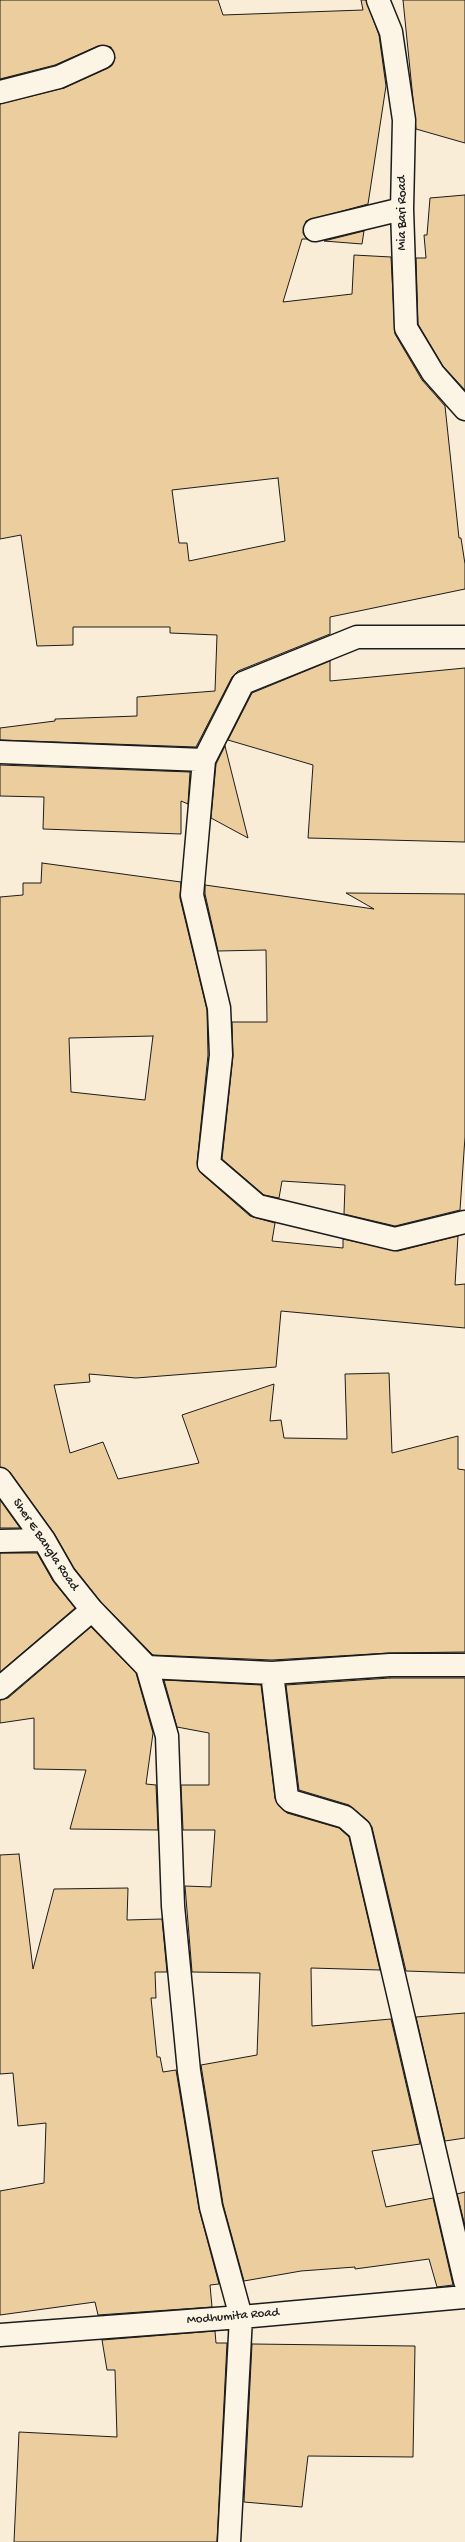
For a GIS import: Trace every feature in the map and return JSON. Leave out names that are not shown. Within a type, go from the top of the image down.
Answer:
[{"type":"street","name":"Mia Bari Road","points":[[378,0],[391,32],[404,120],[402,209],[406,328],[433,373],[465,409]]},
{"type":"street","points":[[0,92],[60,77],[103,57]]},
{"type":"street","points":[[315,230],[402,209]]},
{"type":"street","points":[[465,637],[357,637],[243,683],[204,760],[192,895],[219,1008],[221,1055],[209,1164],[258,1206],[395,1239],[465,1222]]},
{"type":"street","points":[[0,752],[204,760]]},
{"type":"street","name":"Sher E Bangla Road","points":[[0,1479],[44,1540],[64,1575],[92,1610],[146,1667]]},
{"type":"street","points":[[0,1541],[44,1540]]},
{"type":"street","points":[[0,1688],[92,1610]]},
{"type":"street","points":[[229,2542],[241,2317],[211,2206],[189,2071],[173,1906],[167,1736],[146,1667],[272,1673],[390,1665],[465,1665]]},
{"type":"street","points":[[272,1673],[287,1797],[291,1800],[345,1817],[360,1830],[465,2281]]},
{"type":"street","name":"Modhumita Road","points":[[0,2335],[241,2317],[465,2297]]},
{"type":"building","points":[[0,0],[218,0],[223,15],[363,10],[361,0],[366,0],[379,35],[386,86],[368,204],[306,221],[303,233],[307,239],[302,239],[283,302],[352,294],[354,255],[391,257],[395,334],[422,380],[445,406],[459,538],[461,538],[465,564],[465,589],[330,617],[330,634],[238,671],[232,677],[196,747],[0,740],[0,728],[55,721],[55,719],[137,716],[137,697],[215,691],[217,635],[170,633],[170,627],[73,627],[73,645],[37,646],[21,535],[0,539],[0,104],[64,88],[108,68],[115,58],[111,47],[98,46],[55,65],[0,79]],"holes":[[[278,478],[285,541],[189,561],[187,543],[179,543],[172,490]]]},
{"type":"building","points":[[403,0],[465,0],[465,143],[416,129]]},
{"type":"building","points":[[465,195],[465,390],[443,366],[418,324],[416,258],[426,258],[424,235],[427,235],[430,198]]},
{"type":"building","points":[[364,231],[362,244],[324,241]]},
{"type":"building","points":[[330,661],[330,681],[465,668],[465,842],[308,838],[313,765],[228,740],[252,693]]},
{"type":"building","points":[[225,746],[248,838],[211,818],[216,764]]},
{"type":"building","points":[[0,765],[190,772],[188,804],[181,801],[181,834],[43,829],[44,797],[0,796]]},
{"type":"building","points":[[42,863],[181,882],[180,898],[207,1010],[208,1055],[197,1163],[201,1173],[250,1216],[275,1223],[272,1241],[343,1248],[343,1239],[398,1251],[458,1236],[455,1285],[465,1284],[465,1328],[281,1311],[276,1367],[136,1378],[89,1374],[90,1382],[54,1385],[70,1453],[103,1442],[118,1479],[199,1463],[182,1415],[274,1384],[270,1421],[281,1420],[284,1438],[347,1439],[345,1374],[389,1373],[392,1453],[458,1436],[458,1469],[465,1470],[465,1652],[389,1653],[272,1660],[153,1655],[101,1602],[74,1568],[54,1533],[10,1472],[0,1467],[0,897],[23,895],[23,883],[41,883]],"holes":[[[153,1036],[145,1100],[71,1092],[69,1038]]]},
{"type":"building","points":[[205,885],[374,909],[346,893],[465,894],[465,1137],[460,1210],[395,1226],[344,1214],[345,1185],[282,1181],[279,1198],[264,1195],[222,1159],[233,1056],[232,1022],[267,1022],[266,950],[218,951],[205,894]]},
{"type":"building","points":[[0,1500],[20,1528],[0,1528]]},
{"type":"building","points":[[0,1553],[37,1553],[53,1581],[75,1608],[0,1672]]},
{"type":"building","points":[[91,1627],[136,1673],[153,1733],[146,1784],[156,1785],[158,1830],[70,1829],[86,1770],[34,1769],[34,1718],[0,1723],[0,1700],[8,1698]]},
{"type":"building","points":[[390,1678],[465,1678],[465,1973],[406,1971],[372,1827],[368,1821],[349,1805],[299,1790],[286,1685]]},
{"type":"building","points":[[164,1680],[261,1685],[275,1798],[278,1805],[287,1813],[339,1828],[349,1837],[380,1970],[311,1968],[312,2026],[391,2019],[420,2144],[372,2151],[386,2207],[433,2198],[453,2285],[437,2287],[429,2259],[355,2269],[355,2267],[301,2271],[244,2281],[223,2204],[201,2065],[257,2055],[260,1973],[192,1972],[185,1886],[211,1887],[215,1830],[183,1830],[181,1785],[209,1785],[209,1733],[177,1727]]},
{"type":"building","points":[[19,1854],[33,1969],[54,1889],[128,1888],[127,1920],[162,1919],[167,1972],[155,1972],[156,1998],[151,1998],[157,2057],[160,2057],[163,2072],[176,2070],[199,2209],[219,2284],[210,2285],[212,2307],[98,2315],[95,2302],[0,2315],[0,2191],[44,2183],[46,2123],[18,2126],[13,2073],[0,2074],[0,1855]]},
{"type":"building","points":[[465,2013],[465,2138],[445,2141],[416,2017]]},
{"type":"building","points":[[465,2192],[465,2226],[457,2194]]},
{"type":"building","points":[[215,2331],[216,2343],[227,2343],[217,2542],[14,2542],[19,2432],[117,2437],[115,2370],[107,2370],[102,2340]]},
{"type":"building","points":[[252,2344],[415,2346],[413,2457],[308,2456],[302,2507],[244,2502]]}]
